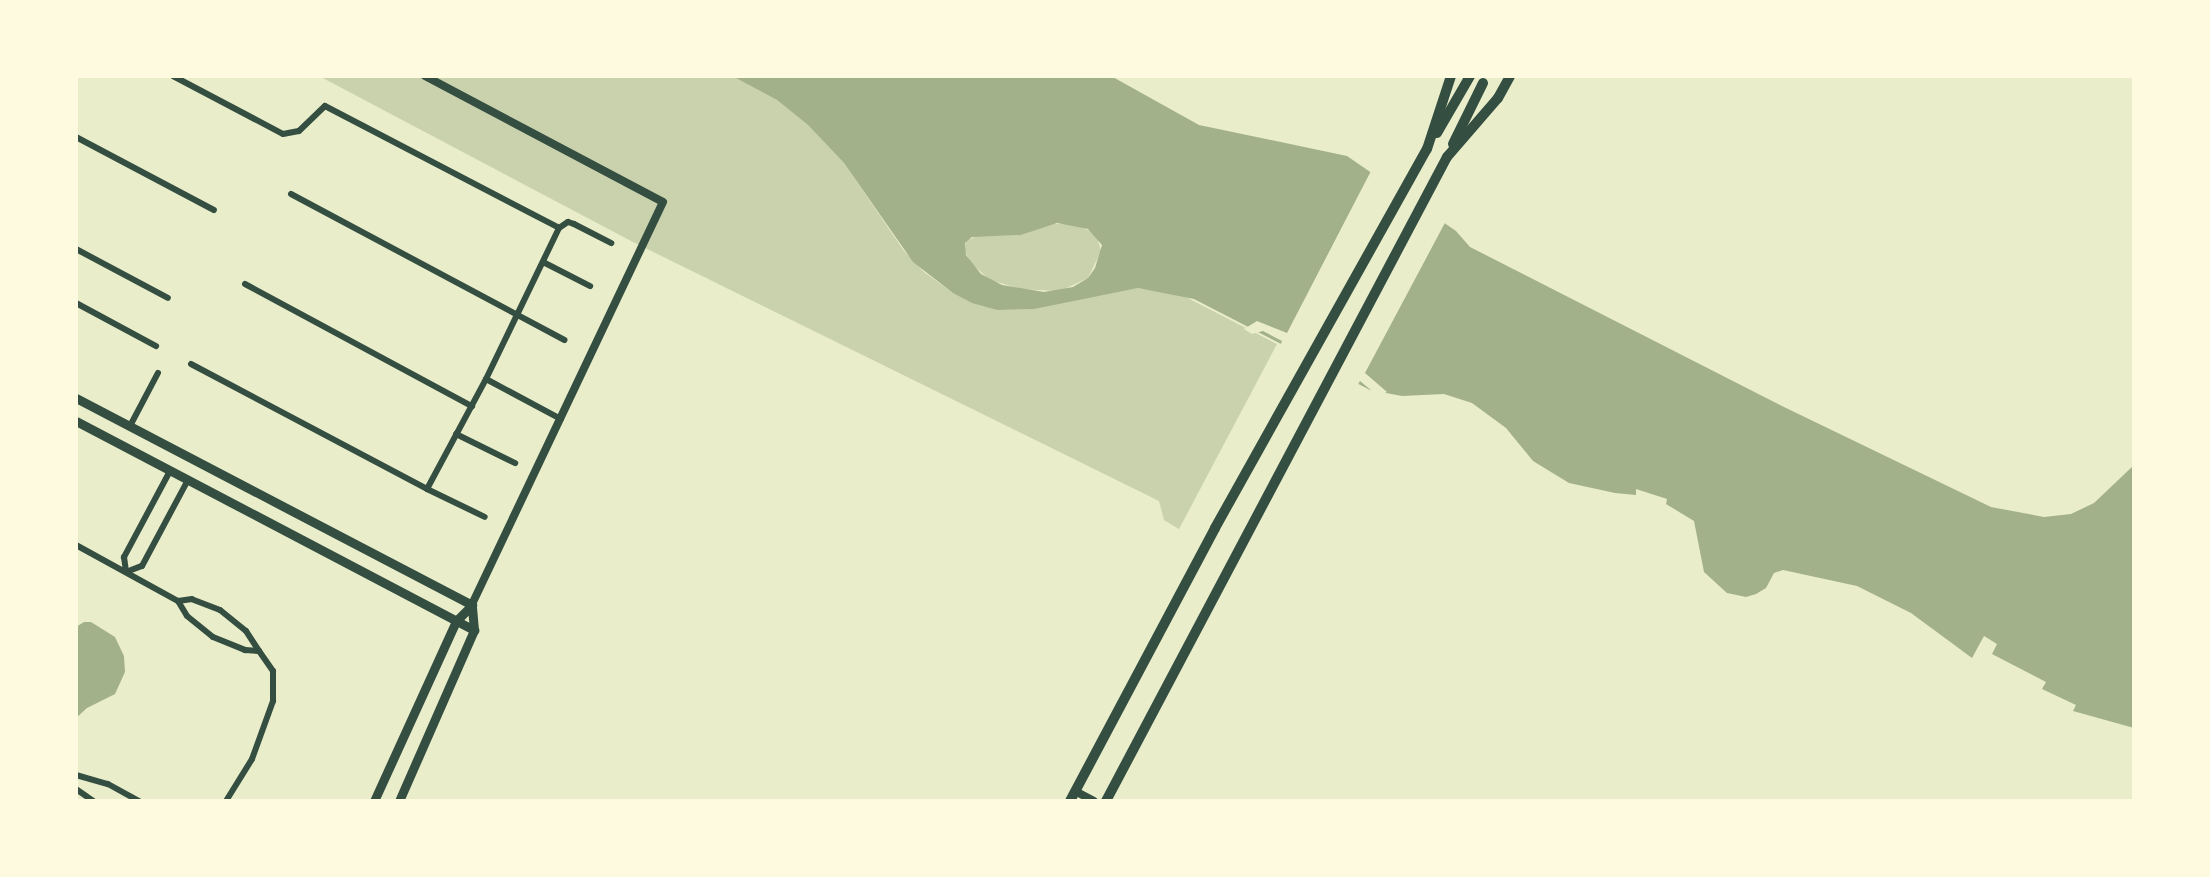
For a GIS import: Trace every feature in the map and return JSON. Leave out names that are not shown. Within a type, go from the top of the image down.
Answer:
[{"type":"main road","points":[[1427,149],[1451,76]]},
{"type":"main road","points":[[1073,796],[1215,528],[1311,361],[1401,192],[1470,76]]},
{"type":"main road","points":[[1447,157],[1498,98],[1510,76]]},
{"type":"main road","points":[[1106,801],[1423,207],[1483,83]]},
{"type":"main road","points":[[76,398],[472,605]]},
{"type":"main road","points":[[76,421],[474,630]]},
{"type":"main road","points":[[374,801],[456,621],[472,605]]},
{"type":"main road","points":[[399,801],[474,630],[472,605]]},
{"type":"street","points":[[173,76],[283,134],[299,131],[325,106],[559,228]]},
{"type":"street","points":[[425,76],[663,202],[472,605]]},
{"type":"street","points":[[76,137],[214,210]]},
{"type":"street","points":[[291,194],[565,340]]},
{"type":"street","points":[[427,489],[486,379],[559,228],[565,223],[574,224],[611,243]]},
{"type":"street","points":[[76,249],[168,298]]},
{"type":"street","points":[[543,262],[590,286]]},
{"type":"street","points":[[245,284],[472,406]]},
{"type":"street","points":[[76,303],[156,346]]},
{"type":"street","points":[[191,364],[485,517]]},
{"type":"street","points":[[130,426],[158,373]]},
{"type":"street","points":[[486,379],[561,419]]},
{"type":"street","points":[[456,434],[515,463]]},
{"type":"street","points":[[126,572],[124,557],[170,471]]},
{"type":"street","points":[[126,572],[142,566],[188,480]]},
{"type":"street","points":[[76,545],[178,601],[187,616],[213,637],[245,650],[259,651]]},
{"type":"street","points":[[178,601],[192,599],[220,610],[246,631],[273,671],[273,701],[244,776],[226,801]]},
{"type":"street","points":[[76,775],[108,784],[139,801]]},
{"type":"street","points":[[76,789],[93,801]]},
{"type":"street","points":[[1073,796],[1094,801]]},
{"type":"shaded area","points":[[319,76],[732,76],[777,100],[808,125],[844,163],[904,251],[924,272],[953,293],[997,310],[1034,309],[1057,291],[1021,289],[990,280],[971,263],[965,251],[966,241],[977,236],[1021,235],[1051,224],[1072,224],[1096,233],[1101,251],[1088,278],[1062,290],[1102,293],[1138,288],[1182,295],[1277,344],[1179,529],[1164,520],[1159,501],[631,241]]},
{"type":"shaded area","points":[[732,76],[1111,76],[1199,125],[1347,156],[1456,231],[1470,247],[1784,407],[1991,507],[2044,517],[2071,514],[2094,503],[2134,465],[2134,728],[2073,711],[2076,705],[2042,689],[2046,682],[1992,654],[1997,644],[1984,636],[1972,658],[1911,613],[1857,586],[1783,570],[1774,573],[1766,588],[1756,594],[1746,597],[1727,593],[1704,572],[1694,521],[1666,504],[1667,499],[1636,489],[1636,495],[1569,483],[1533,461],[1506,428],[1472,403],[1444,394],[1402,396],[1370,390],[1194,299],[1138,288],[1034,309],[997,310],[972,303],[953,293],[913,262],[844,163],[808,125],[777,100]],"holes":[[[1057,223],[1088,229],[1102,245],[1095,268],[1088,278],[1073,287],[1044,292],[1002,285],[981,274],[966,255],[965,243],[972,237],[1021,235]]]},
{"type":"shaded area","points":[[91,622],[115,637],[124,656],[125,672],[115,694],[87,708],[76,718],[76,627]]},
{"type":"pier","points":[[1371,171],[1447,219],[1365,373],[1387,392],[1378,396],[1360,381],[1356,388],[1279,349],[1282,341],[1263,331],[1252,334],[1244,329],[1257,321],[1287,333]]}]
